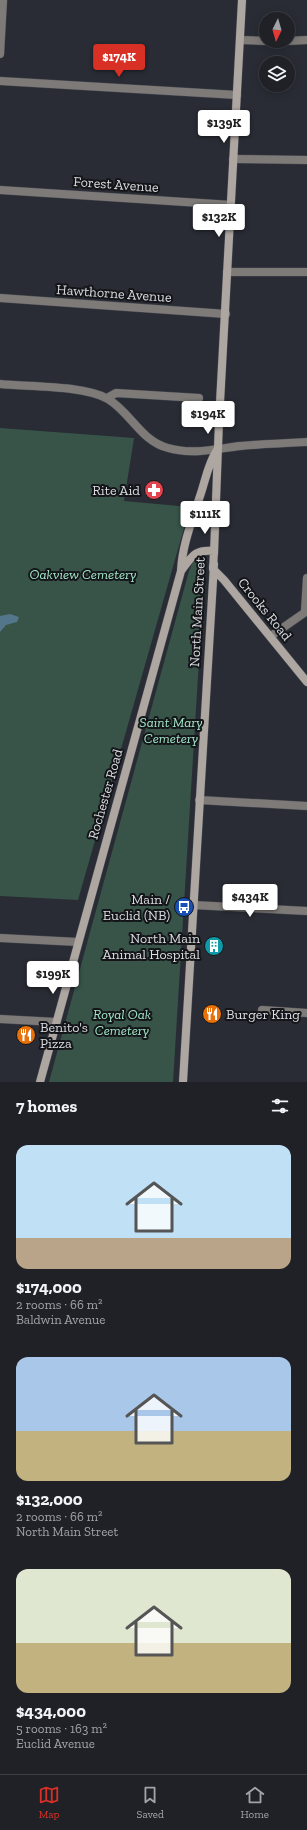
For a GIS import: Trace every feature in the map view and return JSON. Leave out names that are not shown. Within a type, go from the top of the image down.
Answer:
[{"type":"main road","name":"North Main Street","points":[[214,551],[242,0]]},
{"type":"main road","points":[[181,571],[181,562],[209,463],[218,449]]},
{"type":"main road","name":"Rochester Road","points":[[40,1082],[181,571],[194,554],[202,550],[214,551]]},
{"type":"main road","points":[[213,569],[214,551]]},
{"type":"main road","name":"North Main Street","points":[[183,1082],[213,569]]},
{"type":"main road","name":"Crooks Road","points":[[213,569],[271,636],[307,682]]},
{"type":"street","points":[[0,54],[3,0]]},
{"type":"street","points":[[240,40],[259,41]]},
{"type":"street","points":[[295,41],[307,40]]},
{"type":"street","points":[[0,80],[236,95]]},
{"type":"street","points":[[233,159],[307,160]]},
{"type":"street","name":"Forest Avenue","points":[[0,190],[231,205]]},
{"type":"street","points":[[227,272],[307,272]]},
{"type":"street","name":"Hawthorne Avenue","points":[[0,298],[226,314]]},
{"type":"street","points":[[0,384],[78,390],[107,398],[134,422],[145,436],[159,446],[170,449],[196,452],[281,443],[307,442]]},
{"type":"street","points":[[107,398],[116,393],[199,398]]},
{"type":"street","points":[[271,636],[306,611],[307,578]]},
{"type":"street","points":[[199,800],[307,806]]},
{"type":"street","points":[[193,905],[307,911]]},
{"type":"street","points":[[0,938],[78,942]]},
{"type":"street","points":[[262,1010],[307,1013]]},
{"type":"street","points":[[0,1019],[56,1022]]},
{"type":"green space","name":"Oakview Cemetery","points":[[0,428],[134,438],[124,501],[190,507],[78,900],[0,896]]},
{"type":"green space","name":"Royal Oak Cemetery","points":[[195,558],[204,559],[205,563],[173,1082],[49,1082],[189,571]]},
{"type":"water","points":[[10,614],[19,617],[17,622],[6,625],[0,632],[0,616]]},
{"type":"place","name":"Rite Aid","points":[[154,490]]},
{"type":"place","name":"Main / Euclid (NB)","points":[[184,907]]},
{"type":"place","name":"North Main Animal Hospital","points":[[214,946]]},
{"type":"place","name":"Burger King","points":[[212,1014]]},
{"type":"place","name":"Benito's Pizza","points":[[26,1035]]},
{"type":"park label","name":"Saint Mary Cemetery","points":[[171,730]]}]
